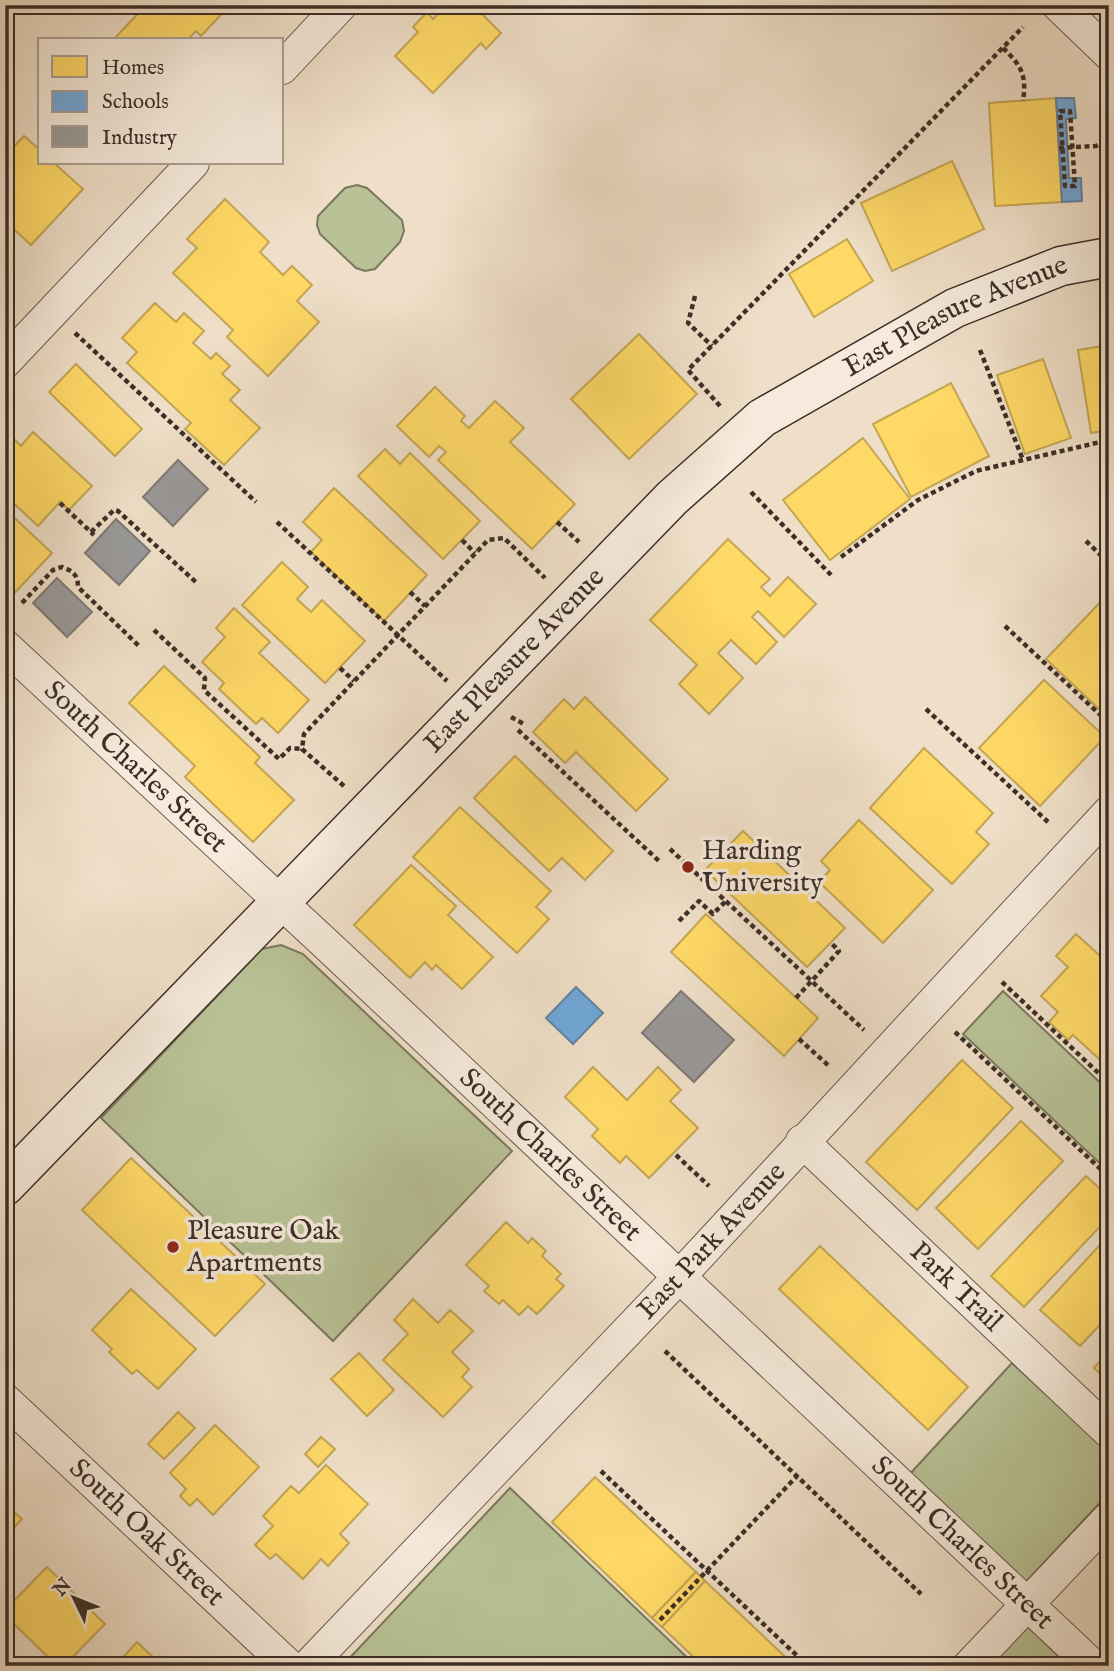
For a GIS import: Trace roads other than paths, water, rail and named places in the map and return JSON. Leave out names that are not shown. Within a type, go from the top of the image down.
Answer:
[{"type":"street","points":[[284,66],[341,5]]},
{"type":"street","points":[[1058,5],[1109,54]]},
{"type":"street","points":[[5,362],[192,164]]},
{"type":"street","name":"East Pleasure Avenue","points":[[5,1186],[672,498],[762,418],[955,308],[1061,266],[1109,257]]},
{"type":"street","name":"South Charles Street","points":[[5,646],[1093,1666]]},
{"type":"street","name":"East Park Avenue","points":[[308,1666],[679,1277],[1109,812]]},
{"type":"street","name":"Park Trail","points":[[803,1142],[1109,1432]]},
{"type":"street","name":"South Oak Street","points":[[5,1400],[289,1666]]},
{"type":"street","points":[[969,1666],[1109,1518]]},
{"type":"place","name":"Harding University","points":[[688,867]]},
{"type":"place","name":"Pleasure Oak Apartments","points":[[173,1247]]}]
